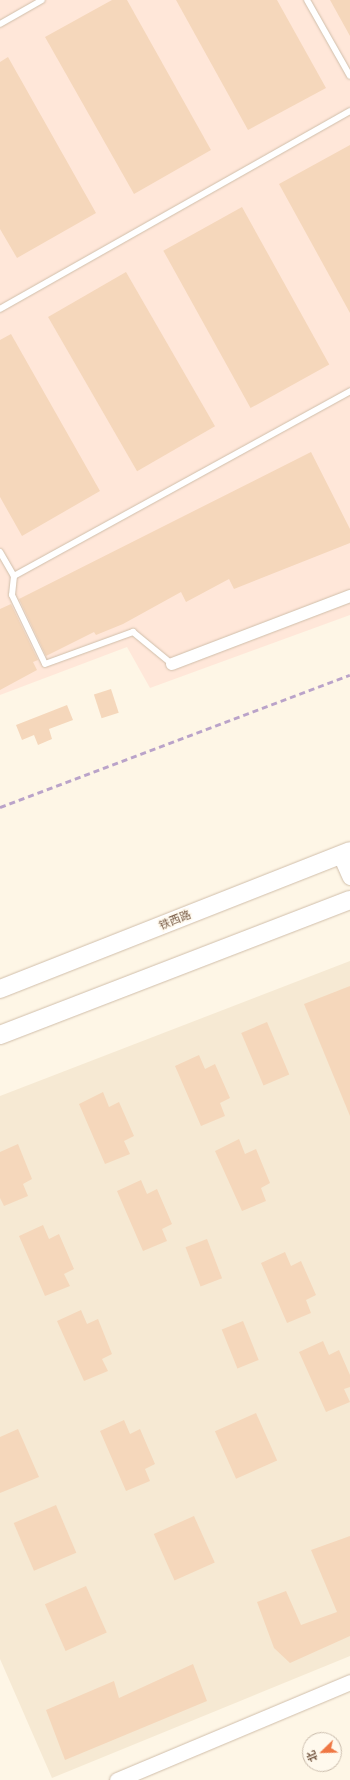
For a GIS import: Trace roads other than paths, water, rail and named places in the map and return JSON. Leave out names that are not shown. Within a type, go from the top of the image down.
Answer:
[{"type":"main road","name":"铁西路","points":[[0,989],[345,853]]},
{"type":"main road","points":[[0,1035],[350,900]]},
{"type":"street","points":[[172,664],[350,596]]},
{"type":"street","points":[[345,853],[350,877]]},
{"type":"street","points":[[117,1780],[350,1682]]},
{"type":"lane","points":[[0,24],[42,0]]},
{"type":"lane","points":[[306,0],[350,76]]},
{"type":"lane","points":[[0,309],[350,111]]},
{"type":"lane","points":[[14,576],[350,391]]},
{"type":"lane","points":[[0,552],[14,576],[12,595],[45,664],[133,632],[172,664]]},
{"type":"railway","points":[[0,807],[350,675]]}]
